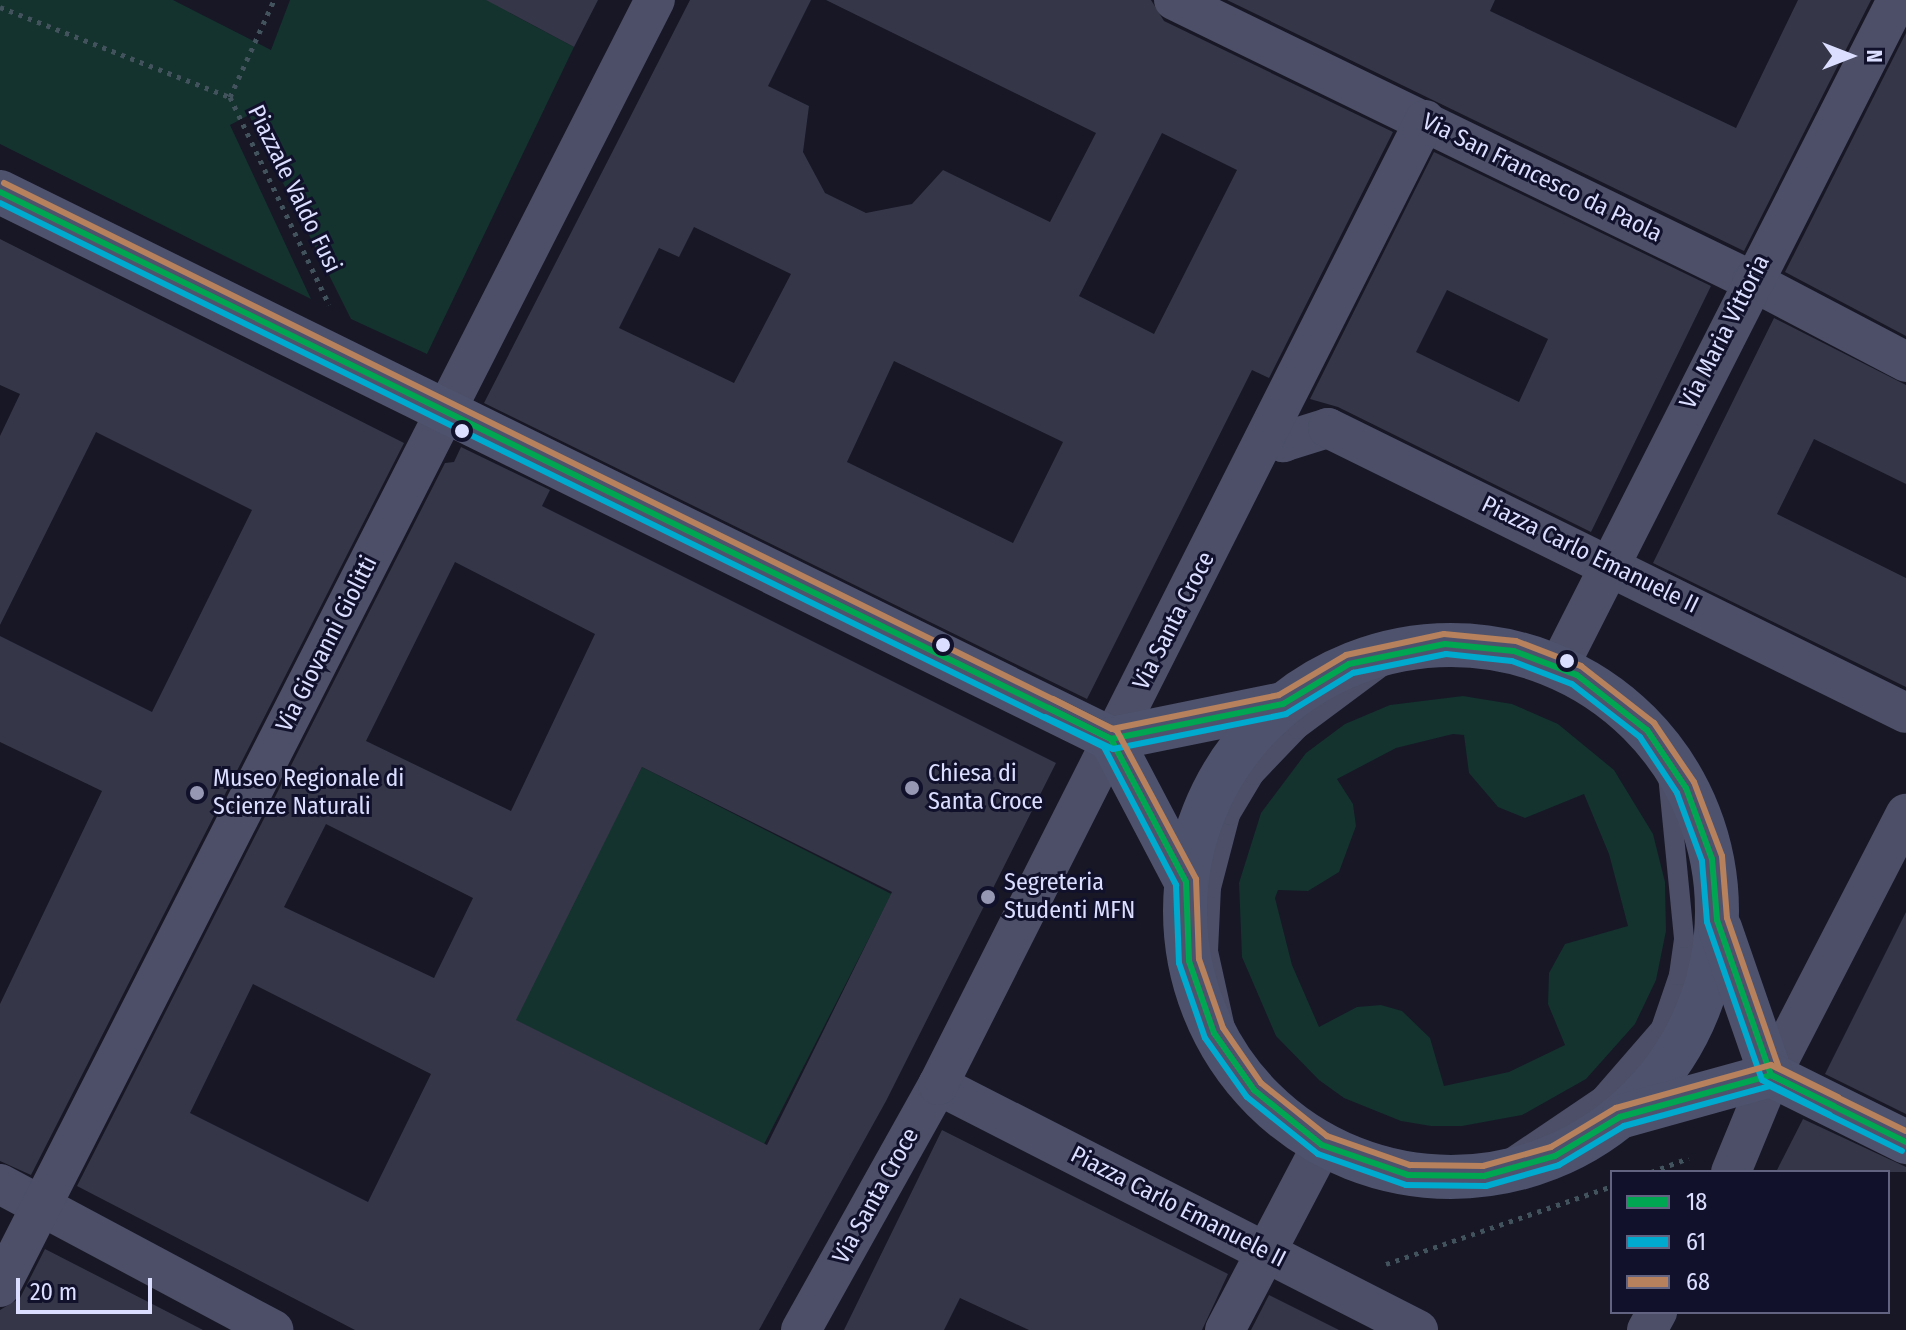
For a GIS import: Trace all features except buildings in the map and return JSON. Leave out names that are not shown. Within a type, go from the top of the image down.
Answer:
[{"type":"street","name":"Via Giovanni Giolitti","points":[[0,1287],[655,0]]},
{"type":"street","name":"Via San Francesco da Paola","points":[[1174,0],[1752,281],[1906,362]]},
{"type":"street","name":"Via Maria Vittoria","points":[[1559,666],[1608,562],[1897,0]]},
{"type":"street","name":"Via Santa Croce","points":[[801,1330],[938,1085],[1111,739],[1269,435],[1425,120]]},
{"type":"street","points":[[0,192],[1111,739],[1186,882]]},
{"type":"street","name":"Piazza Carlo Emanuele II","points":[[1269,435],[1283,442],[1328,428],[1608,562],[1906,713]]},
{"type":"street","points":[[1477,646],[1559,666],[1628,712],[1666,753],[1700,818],[1712,859],[1717,920],[1709,973],[1693,1023],[1659,1077],[1620,1117],[1555,1156],[1484,1176],[1408,1175],[1322,1145],[1279,1115],[1233,1064],[1214,1033],[1189,961],[1186,882],[1194,843],[1218,781],[1251,733],[1283,704],[1349,664],[1404,650],[1477,646]]},
{"type":"street","points":[[1111,739],[1283,704]]},
{"type":"street","points":[[1732,1170],[1771,1075],[1906,814]]},
{"type":"street","points":[[1717,920],[1771,1075]]},
{"type":"street","points":[[1620,1117],[1771,1075],[1906,1142]]},
{"type":"street","name":"Piazza Carlo Emanuele II","points":[[938,1085],[1418,1330]]},
{"type":"street","points":[[1225,1330],[1322,1145]]},
{"type":"street","points":[[0,1184],[273,1330]]},
{"type":"lane","points":[[1233,1064],[1208,951],[1211,888],[1230,815],[1254,775],[1298,729],[1404,650]]},
{"type":"lane","points":[[1484,1176],[1601,1097],[1661,1028],[1679,975],[1684,938],[1666,753]]},
{"type":"path","name":"Piazzale Valdo Fusi","points":[[230,97],[274,0]]},
{"type":"path","name":"Piazzale Valdo Fusi","points":[[0,7],[230,97],[327,298]]},
{"type":"path","points":[[1331,1286],[1610,1187]]},
{"type":"green space","points":[[0,0],[173,0],[271,50],[290,0],[516,0],[510,13],[574,47],[427,354],[351,319],[249,115],[230,125],[311,299],[0,144]]},
{"type":"green space","points":[[1463,696],[1512,704],[1558,724],[1614,770],[1653,834],[1665,882],[1666,931],[1656,980],[1635,1024],[1586,1079],[1522,1115],[1462,1126],[1431,1126],[1401,1121],[1344,1098],[1319,1080],[1276,1036],[1242,957],[1239,883],[1261,813],[1306,753],[1345,724],[1390,705]],"holes":[[[1453,734],[1464,735],[1469,773],[1498,807],[1525,818],[1584,794],[1609,854],[1628,926],[1565,944],[1549,973],[1548,1004],[1565,1045],[1509,1072],[1444,1086],[1430,1038],[1402,1011],[1381,1005],[1357,1007],[1319,1027],[1292,965],[1275,898],[1278,890],[1308,891],[1339,872],[1356,826],[1353,804],[1337,779],[1396,748]]]},
{"type":"green space","points":[[642,767],[891,894],[763,1146],[514,1019]]},
{"type":"transit line","name":"68","points":[[4,183],[1117,731],[1196,879],[1199,959],[1223,1028],[1261,1083],[1327,1136],[1410,1165],[1483,1166],[1551,1147],[1616,1108],[1771,1065],[1906,1131]]},
{"type":"transit line","name":"18","points":[[0,192],[1111,739],[1186,882],[1189,961],[1214,1033],[1254,1090],[1322,1145],[1408,1175],[1484,1176],[1555,1156],[1620,1117],[1771,1075],[1906,1142]]},
{"type":"transit line","name":"61","points":[[0,203],[1104,747],[1176,885],[1179,963],[1205,1038],[1247,1097],[1318,1154],[1406,1185],[1486,1186],[1559,1165],[1624,1126],[1770,1086],[1902,1151]]},
{"type":"transit line","name":"68","points":[[1053,699],[1112,729],[1279,695],[1346,655],[1444,634],[1516,641],[1581,666],[1654,723],[1694,782],[1722,856],[1727,918],[1779,1068],[1838,1097]]},
{"type":"transit line","name":"18","points":[[1049,708],[1111,739],[1283,704],[1349,664],[1445,644],[1514,651],[1577,675],[1647,730],[1686,788],[1712,859],[1717,920],[1771,1075],[1834,1106]]},
{"type":"transit line","name":"61","points":[[1045,717],[1113,749],[1286,714],[1353,673],[1446,654],[1512,661],[1572,684],[1640,737],[1677,793],[1702,861],[1707,922],[1762,1080],[1830,1115]]},
{"type":"place","name":"Chiesa di Santa Croce","points":[[912,788]]},
{"type":"place","name":"Museo Regionale di Scienze Naturali","points":[[197,793]]},
{"type":"place","name":"Segreteria Studenti MFN","points":[[988,897]]}]
